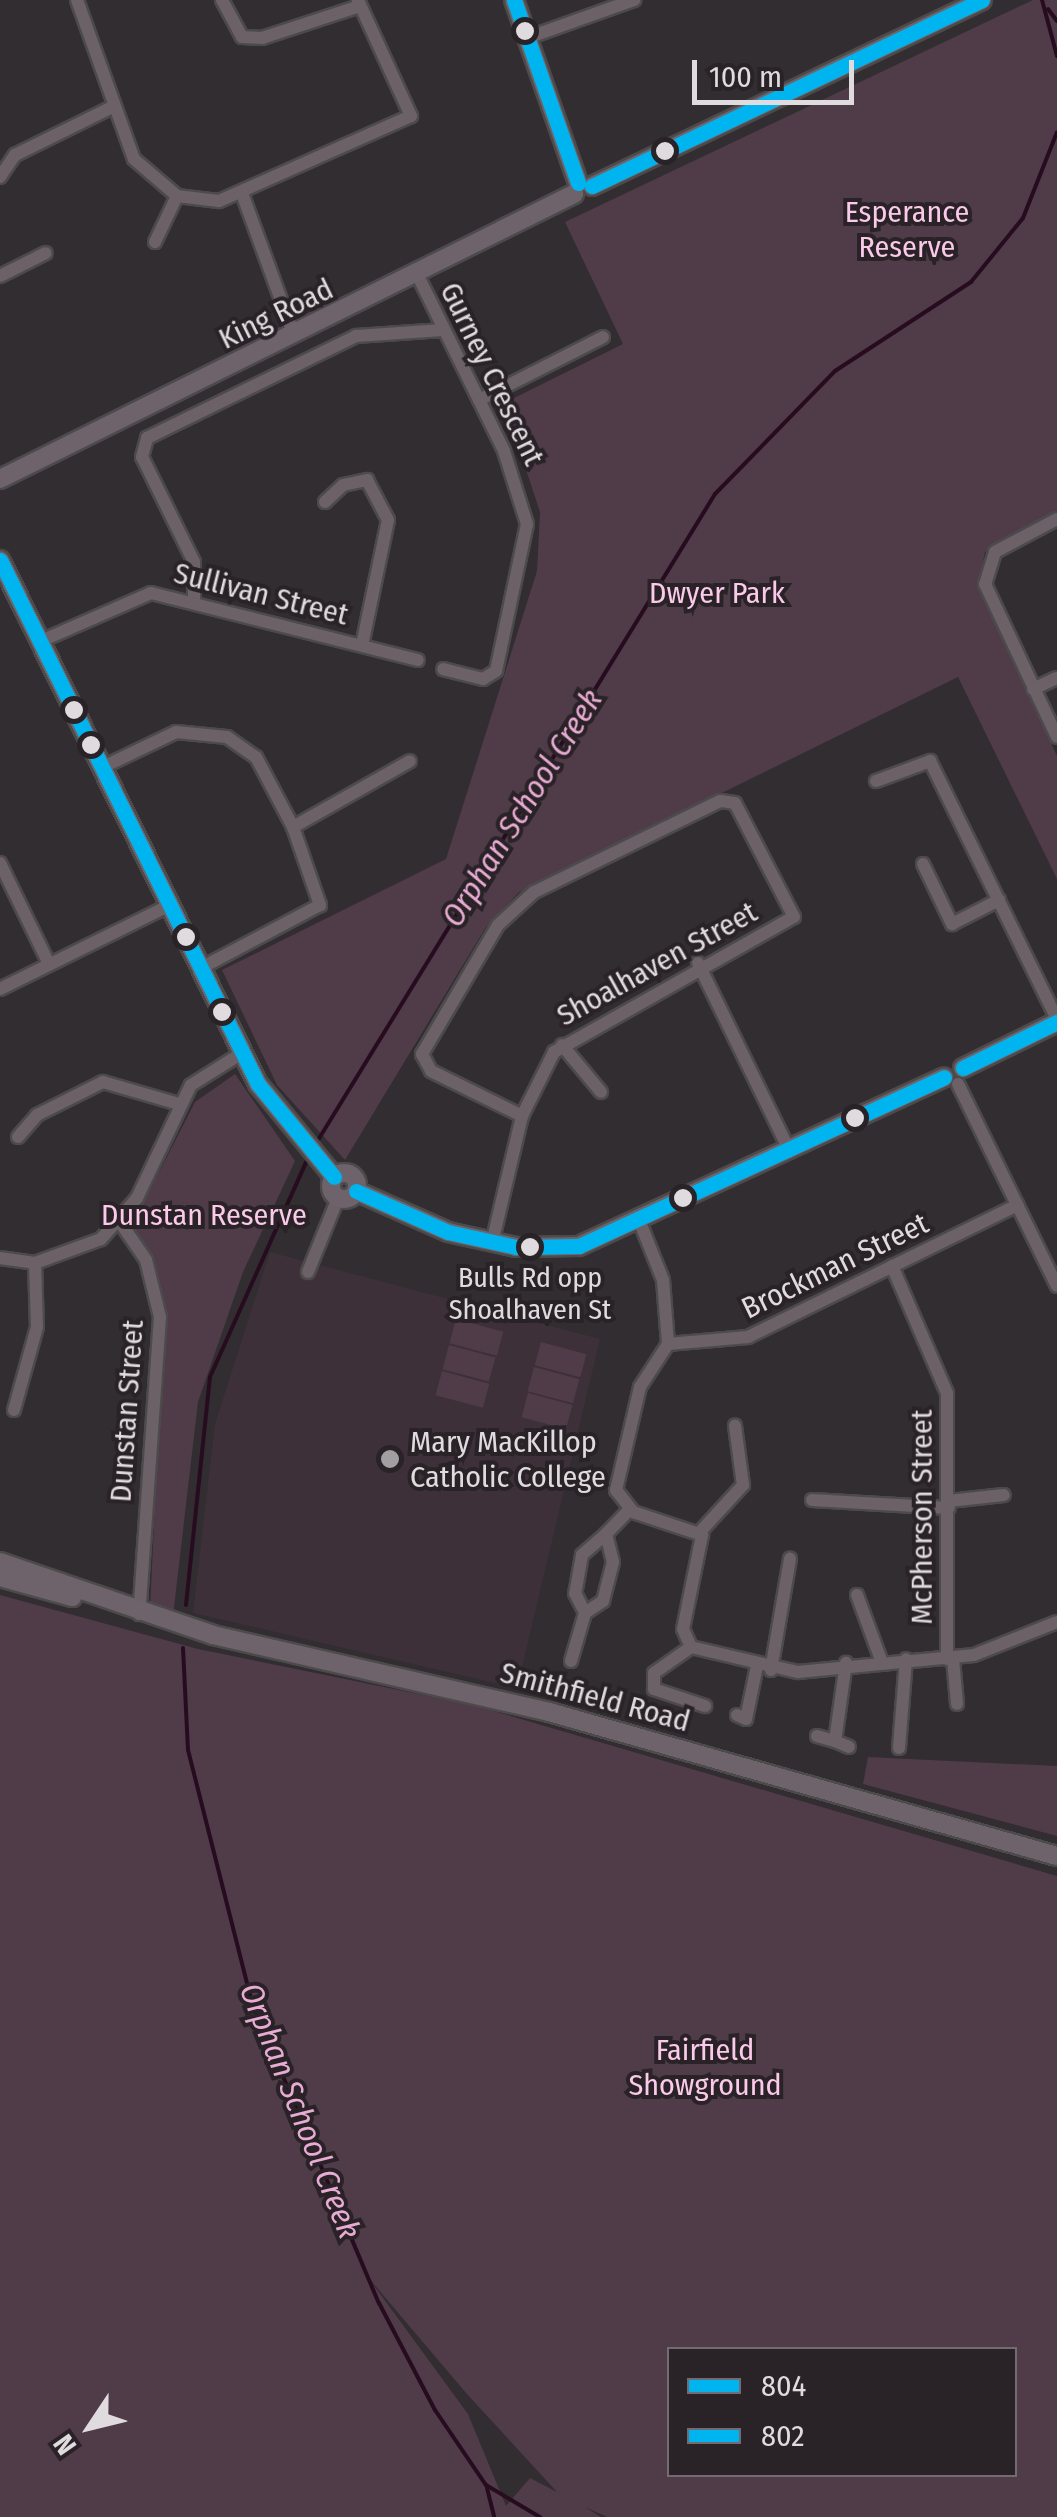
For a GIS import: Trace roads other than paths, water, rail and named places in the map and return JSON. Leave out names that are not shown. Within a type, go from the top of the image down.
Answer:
[{"type":"main road","points":[[514,0],[581,188]]},
{"type":"main road","name":"King Road","points":[[0,479],[418,276],[581,188],[982,0]]},
{"type":"main road","points":[[0,560],[242,1053],[316,1160],[334,1176],[351,1175],[347,1194],[408,1218],[492,1243],[579,1246],[641,1225],[955,1077],[1057,1020]]},
{"type":"main road","name":"Smithfield Road","points":[[1,1566],[140,1614],[549,1712],[1057,1856]]},
{"type":"street","points":[[76,0],[134,159],[177,196],[244,196],[411,116],[359,3],[262,38],[242,37],[222,0]]},
{"type":"street","points":[[527,38],[634,0]]},
{"type":"street","points":[[0,177],[15,155],[114,106]]},
{"type":"street","points":[[155,242],[177,196]]},
{"type":"street","points":[[244,196],[294,336]]},
{"type":"street","points":[[0,276],[46,254]]},
{"type":"street","name":"Gurney Crescent","points":[[418,276],[518,484],[524,567],[492,676],[443,669]]},
{"type":"street","points":[[194,599],[194,562],[142,457],[147,438],[356,336],[444,330]]},
{"type":"street","points":[[479,400],[603,337]]},
{"type":"street","points":[[324,502],[343,485],[368,480],[388,520],[362,645]]},
{"type":"street","points":[[1057,519],[995,552],[985,574],[1057,737]]},
{"type":"street","name":"Sullivan Street","points":[[41,641],[124,598],[194,599],[418,660]]},
{"type":"street","points":[[1034,689],[1057,678]]},
{"type":"street","points":[[103,767],[176,732],[227,737],[256,757],[293,827],[321,887],[318,909],[201,968]]},
{"type":"street","points":[[293,827],[410,761]]},
{"type":"street","points":[[876,781],[930,761],[1057,1020]]},
{"type":"street","name":"Shoalhaven Street","points":[[492,1243],[522,1116],[562,1045],[698,963],[794,917],[732,801],[534,892],[492,936],[423,1043],[423,1058],[522,1116]]},
{"type":"street","points":[[0,863],[49,964]]},
{"type":"street","points":[[923,864],[952,924],[999,900]]},
{"type":"street","points":[[0,989],[170,905]]},
{"type":"street","points":[[698,963],[790,1152]]},
{"type":"street","points":[[562,1045],[600,1092]]},
{"type":"street","points":[[0,1258],[35,1263],[81,1251],[120,1222],[179,1104],[201,1076],[242,1053]]},
{"type":"street","points":[[955,1077],[1057,1286]]},
{"type":"street","points":[[18,1137],[37,1115],[103,1082],[179,1104]]},
{"type":"street","points":[[308,1272],[347,1194]]},
{"type":"street","name":"Brockman Street","points":[[668,1344],[739,1340],[1017,1205]]},
{"type":"street","name":"Dunstan Street","points":[[120,1222],[146,1260],[160,1317],[140,1614]]},
{"type":"street","points":[[641,1225],[663,1280],[668,1344],[640,1387],[616,1483],[629,1510],[700,1532]]},
{"type":"street","points":[[14,1410],[37,1327],[35,1263]]},
{"type":"street","name":"McPherson Street","points":[[892,1266],[946,1383],[950,1659],[956,1704]]},
{"type":"street","points":[[690,1646],[683,1629],[700,1532],[720,1517],[746,1472],[735,1426]]},
{"type":"street","points":[[812,1500],[949,1505],[1004,1495]]},
{"type":"street","points":[[585,1613],[575,1593],[582,1555],[629,1510]]},
{"type":"street","points":[[571,1660],[585,1613],[603,1601],[613,1562],[606,1534]]},
{"type":"street","points":[[737,1715],[746,1718],[764,1668],[790,1559]]},
{"type":"street","points":[[857,1594],[881,1660]]},
{"type":"street","points":[[690,1646],[764,1668],[950,1659],[1057,1622]]},
{"type":"street","points":[[690,1646],[654,1673],[654,1689],[705,1706]]},
{"type":"street","points":[[899,1748],[906,1659]]},
{"type":"street","points":[[835,1740],[846,1662]]},
{"type":"street","points":[[818,1736],[849,1746]]},
{"type":"waterway","name":"Orphan School Creek","points":[[1042,0],[1057,56]]},
{"type":"waterway","points":[[1048,9],[1057,21]]},
{"type":"waterway","name":"Orphan School Creek","points":[[315,1145],[715,494],[835,371],[971,282],[1023,218],[1057,132]]},
{"type":"waterway","name":"Orphan School Creek","points":[[186,1605],[210,1377],[308,1158]]},
{"type":"waterway","name":"Orphan School Creek","points":[[183,1648],[188,1750],[252,2003],[379,2303],[435,2410],[486,2485],[540,2517]]},
{"type":"waterway","points":[[487,2488],[494,2517]]},
{"type":"place","name":"Bulls Rd opp Shoalhaven St","points":[[530,1247]]},
{"type":"place","name":"Mary MacKillop Catholic College","points":[[390,1459]]},
{"type":"park label","name":"Esperance Reserve","points":[[907,229]]},
{"type":"park label","name":"Dwyer Park","points":[[717,593]]},
{"type":"park label","name":"Dunstan Reserve","points":[[204,1215]]},
{"type":"park label","name":"Fairfield Showground","points":[[705,2067]]}]
